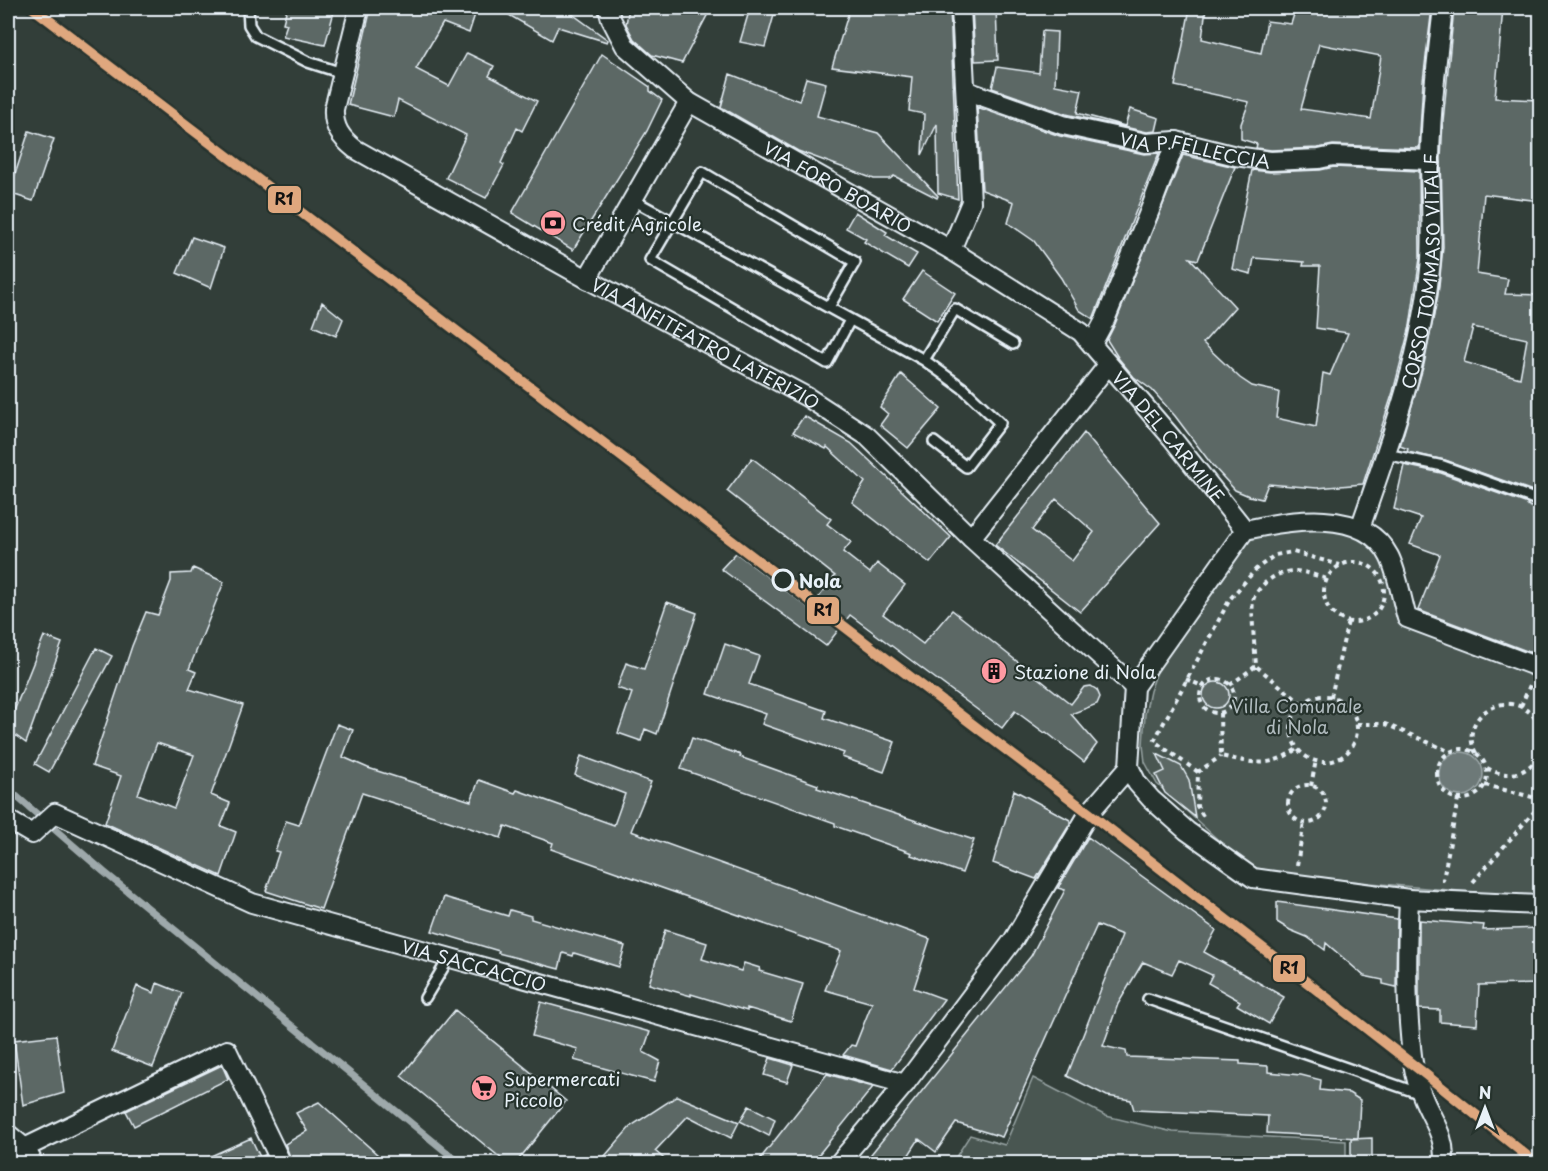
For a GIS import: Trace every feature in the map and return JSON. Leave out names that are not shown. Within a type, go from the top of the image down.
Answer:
[{"type":"street","name":"VIA ANFITEATRO LATERIZIO","points":[[359,8],[333,117],[342,139],[355,149],[587,279],[807,397],[867,436],[971,538],[1134,687]]},
{"type":"street","name":"VIA FORO BOARIO","points":[[608,8],[625,46],[689,102],[951,250],[1081,332],[1092,344]]},
{"type":"street","points":[[951,250],[971,202],[961,8]]},
{"type":"street","name":"CORSO TOMMASO VITALE","points":[[1360,528],[1408,388],[1425,306],[1431,257],[1430,160],[1435,77],[1443,8]]},
{"type":"street","name":"VIA P.FELLECCIA","points":[[967,91],[1063,125],[1146,143],[1176,141],[1236,156],[1270,161],[1319,159],[1333,156],[1430,160]]},
{"type":"street","points":[[587,279],[689,102]]},
{"type":"street","points":[[1092,344],[1105,320],[1176,141]]},
{"type":"street","name":"VIA DEL CARMINE","points":[[1092,344],[1172,438],[1245,530]]},
{"type":"street","points":[[971,538],[1108,365]]},
{"type":"street","points":[[1537,674],[1407,618],[1390,557],[1380,543],[1360,528],[1320,520],[1274,523],[1245,530],[1134,687],[1129,767],[1137,783],[1151,799],[1187,831],[1253,878],[1409,899],[1540,905]]},
{"type":"street","points":[[837,1164],[905,1084],[1014,939],[1089,813],[1129,767]]},
{"type":"street","name":"VIA SACCACCIO","points":[[8,820],[32,834],[55,813],[252,903],[905,1084]]},
{"type":"street","points":[[1409,899],[1406,955],[1411,1050],[1421,1094],[1442,1141],[1443,1164]]},
{"type":"street","points":[[8,1156],[30,1156],[227,1050],[282,1164]]},
{"type":"street","points":[[8,1134],[30,1156]]},
{"type":"lane","points":[[248,8],[249,25],[256,36],[308,62],[342,74]]},
{"type":"lane","points":[[829,307],[855,262],[702,172],[650,260],[827,363],[850,320]]},
{"type":"lane","points":[[633,200],[924,360],[964,389],[1000,423],[966,467],[934,442]]},
{"type":"lane","points":[[924,360],[955,309],[1013,344]]},
{"type":"lane","points":[[1386,454],[1443,466],[1540,501]]},
{"type":"lane","points":[[425,998],[449,958]]},
{"type":"lane","points":[[1148,999],[1421,1094]]},
{"type":"path","points":[[1198,772],[1154,741],[1230,599],[1247,577],[1264,561],[1275,555],[1293,552],[1340,565]]},
{"type":"path","points":[[1360,562],[1370,566],[1382,582],[1383,602],[1370,617],[1361,621],[1348,621],[1334,615],[1328,607],[1324,588],[1327,579],[1340,565],[1360,562]]},
{"type":"path","points":[[1302,704],[1256,666],[1253,601],[1257,592],[1276,575],[1289,570],[1303,571],[1327,579]]},
{"type":"path","points":[[1331,697],[1348,621]]},
{"type":"path","points":[[1230,685],[1256,666]]},
{"type":"path","points":[[1521,706],[1537,674]]},
{"type":"path","points":[[1186,679],[1202,686]]},
{"type":"path","points":[[1211,679],[1223,679],[1234,692],[1230,708],[1220,713],[1209,711],[1201,702],[1202,686],[1211,679]]},
{"type":"path","points":[[1318,697],[1331,697],[1348,705],[1357,724],[1357,735],[1353,745],[1337,759],[1316,760],[1298,748],[1291,727],[1294,716],[1302,704],[1318,697]]},
{"type":"path","points":[[1476,754],[1459,749],[1451,752],[1439,763],[1437,779],[1444,793],[1458,799],[1473,797],[1485,785],[1486,768],[1473,748],[1472,736],[1474,725],[1480,715],[1501,704],[1514,704],[1535,715],[1540,725]]},
{"type":"path","points":[[1220,713],[1221,756]]},
{"type":"path","points":[[1357,724],[1385,724],[1451,752]]},
{"type":"path","points":[[1198,772],[1221,756],[1257,764],[1285,758],[1298,748]]},
{"type":"path","points":[[1486,768],[1506,775],[1517,774],[1528,769],[1540,753]]},
{"type":"path","points":[[1311,786],[1316,760]]},
{"type":"path","points":[[1198,772],[1197,806],[1210,823]]},
{"type":"path","points":[[1306,785],[1317,788],[1324,797],[1325,808],[1314,822],[1304,822],[1295,819],[1291,814],[1288,801],[1294,790],[1306,785]]},
{"type":"path","points":[[1485,785],[1540,799]]},
{"type":"path","points":[[1432,879],[1443,880],[1458,799]]},
{"type":"path","points":[[1473,882],[1540,805]]},
{"type":"path","points":[[1297,866],[1304,822]]},
{"type":"path","points":[[1288,864],[1308,867]]},
{"type":"green space","name":"Villa Comunale di Nola","points":[[1318,528],[1350,533],[1380,550],[1406,620],[1540,671],[1540,898],[1370,883],[1256,868],[1239,859],[1157,784],[1145,762],[1143,745],[1145,714],[1158,669],[1187,619],[1247,541],[1269,533]]},
{"type":"green space","points":[[1033,1078],[1106,1116],[1173,1132],[1346,1141],[1346,1163],[952,1163],[970,1135],[1005,1145]]},
{"type":"shaded area","points":[[1461,752],[1477,758],[1483,774],[1477,790],[1461,796],[1445,790],[1439,774],[1445,758]]},
{"type":"building","points":[[287,8],[335,8],[325,45],[283,36],[287,24],[283,23]]},
{"type":"building","points":[[371,8],[477,8],[469,33],[443,23],[416,69],[449,86],[467,53],[494,66],[489,76],[537,101],[522,131],[517,128],[501,163],[504,165],[486,198],[446,178],[466,135],[398,100],[394,117],[348,105]]},
{"type":"building","points":[[497,8],[564,8],[608,40],[607,42],[558,27],[552,40]]},
{"type":"building","points":[[629,8],[711,8],[682,63],[652,55],[634,39],[626,24]]},
{"type":"building","points":[[750,8],[776,8],[765,47],[740,42]]},
{"type":"building","points":[[850,8],[950,8],[958,199],[938,193],[937,124],[922,155],[924,114],[909,111],[912,77],[832,67]]},
{"type":"building","points":[[972,8],[996,8],[998,60],[975,61]]},
{"type":"building","points":[[1190,8],[1206,8],[1202,39],[1261,53],[1267,21],[1291,24],[1296,8],[1432,8],[1423,81],[1419,148],[1333,145],[1271,150],[1256,148],[1257,144],[1241,139],[1241,124],[1249,102],[1175,86]],"holes":[[[1319,44],[1381,56],[1371,119],[1301,109]]]},
{"type":"building","points":[[1454,8],[1503,8],[1495,98],[1540,100],[1540,201],[1484,194],[1477,274],[1508,279],[1505,294],[1540,295],[1540,474],[1533,491],[1445,460],[1407,452],[1408,449],[1400,446],[1424,364],[1438,295],[1443,247],[1441,158]],"holes":[[[1473,327],[1527,339],[1520,378],[1464,362]]]},
{"type":"building","points":[[1042,31],[1057,32],[1055,85],[1082,90],[1077,113],[1125,126],[1130,109],[1159,118],[1156,131],[1147,132],[1066,114],[992,88],[997,67],[1039,73]]},
{"type":"building","points":[[602,54],[650,87],[650,91],[662,100],[647,131],[573,250],[512,213]]},
{"type":"building","points":[[730,74],[799,101],[806,78],[826,83],[817,116],[878,133],[938,196],[937,198],[894,176],[890,179],[874,179],[798,151],[721,107]]},
{"type":"building","points":[[977,107],[1060,136],[1144,154],[1159,153],[1093,319],[1079,310],[1061,278],[1034,241],[1008,223],[1014,202],[982,190]]},
{"type":"building","points":[[29,131],[54,139],[33,201],[9,193]]},
{"type":"building","points":[[1183,155],[1235,167],[1198,260],[1190,258],[1235,307],[1203,343],[1240,378],[1252,386],[1279,392],[1276,418],[1316,427],[1323,373],[1330,375],[1348,333],[1316,328],[1320,266],[1303,266],[1304,262],[1254,258],[1251,274],[1232,269],[1252,170],[1270,172],[1320,170],[1334,167],[1419,171],[1420,258],[1410,326],[1393,392],[1363,484],[1317,488],[1268,484],[1262,499],[1235,490],[1152,390],[1134,377],[1107,340]]},
{"type":"building","points":[[855,212],[887,232],[885,235],[917,254],[908,268],[864,242],[866,239],[846,228]]},
{"type":"building","points":[[192,237],[224,248],[211,288],[177,273]]},
{"type":"building","points":[[922,271],[955,293],[937,321],[903,299]]},
{"type":"building","points":[[322,302],[343,319],[336,336],[313,326]]},
{"type":"building","points":[[901,374],[941,409],[908,448],[880,425],[888,414],[880,407]]},
{"type":"building","points":[[804,416],[851,443],[951,537],[930,563],[852,502],[865,482],[827,447],[826,449],[793,432]]},
{"type":"building","points":[[1084,433],[1160,523],[1080,612],[995,545]],"holes":[[[1056,499],[1094,532],[1072,561],[1032,530]]]},
{"type":"building","points":[[752,458],[831,519],[827,524],[851,542],[843,552],[870,573],[877,563],[905,585],[883,614],[923,644],[952,610],[1071,704],[1084,687],[1091,686],[1097,690],[1100,697],[1097,704],[1071,714],[1097,744],[1084,762],[1015,711],[1002,728],[850,615],[826,646],[721,569],[736,553],[810,609],[835,576],[727,491]]},
{"type":"building","points":[[1404,465],[1441,473],[1528,504],[1540,511],[1540,656],[1418,610],[1440,555],[1410,544],[1421,518],[1394,509]]},
{"type":"building","points":[[193,568],[224,582],[189,669],[196,672],[189,689],[243,705],[211,795],[230,803],[221,826],[236,832],[221,876],[105,823],[121,776],[92,766],[132,646],[146,612],[158,615],[171,581],[171,574],[191,573]],"holes":[[[157,743],[194,755],[174,808],[138,794]]]},
{"type":"building","points":[[667,602],[697,613],[657,734],[645,729],[641,741],[618,733],[632,693],[617,688],[626,663],[644,669]]},
{"type":"building","points":[[44,636],[62,643],[26,743],[8,730],[8,726]]},
{"type":"building","points":[[725,644],[759,656],[749,684],[826,711],[824,718],[895,742],[884,772],[842,757],[844,753],[762,724],[766,714],[708,694]]},
{"type":"building","points":[[96,648],[112,656],[49,772],[35,764]]},
{"type":"building","points":[[1216,682],[1225,686],[1229,695],[1225,704],[1216,708],[1207,704],[1203,695],[1207,686]]},
{"type":"building","points":[[337,724],[353,730],[343,757],[368,768],[471,801],[479,780],[515,793],[517,790],[614,825],[625,794],[575,775],[581,756],[651,782],[631,831],[930,939],[914,988],[944,999],[892,1069],[843,1055],[851,1045],[855,1046],[872,1003],[825,990],[841,951],[551,849],[553,843],[505,826],[501,838],[362,793],[321,909],[266,891],[279,852],[275,851],[286,821],[299,825]]},
{"type":"building","points":[[692,738],[818,785],[817,788],[974,840],[962,873],[835,826],[835,823],[681,769]]},
{"type":"building","points":[[1157,754],[1181,766],[1189,780],[1195,817],[1165,793],[1156,775],[1165,771]]},
{"type":"building","points":[[1014,790],[1070,820],[1070,824],[1036,879],[993,863]]},
{"type":"building","points":[[1088,837],[1216,930],[1204,952],[1284,997],[1269,1024],[1237,1005],[1240,1001],[1208,983],[1212,975],[1179,960],[1172,974],[1143,962],[1118,1004],[1103,1046],[1126,1051],[1127,1057],[1240,1061],[1240,1064],[1268,1066],[1268,1072],[1301,1075],[1321,1080],[1320,1090],[1349,1093],[1360,1100],[1358,1138],[1267,1133],[1268,1116],[1134,1110],[1131,1100],[1107,1096],[1067,1076],[1122,935],[1097,925],[1002,1137],[956,1123],[936,1152],[919,1139],[903,1164],[863,1164],[1031,956],[1065,890],[1058,888]]},
{"type":"building","points":[[444,897],[508,916],[510,910],[531,916],[531,919],[625,946],[619,967],[574,953],[573,956],[563,953],[559,969],[498,953],[499,951],[432,931]]},
{"type":"building","points":[[1277,902],[1397,919],[1396,987],[1383,984],[1383,980],[1364,976],[1326,943],[1325,950],[1307,937],[1277,922]]},
{"type":"building","points":[[1419,920],[1484,925],[1483,930],[1540,928],[1540,984],[1479,985],[1477,1025],[1440,1022],[1440,1010],[1419,1009]]},
{"type":"building","points":[[665,930],[707,943],[702,959],[741,971],[744,963],[760,968],[759,971],[803,984],[791,1021],[649,984]]},
{"type":"building","points":[[157,983],[182,993],[153,1067],[112,1051],[137,986],[154,993]]},
{"type":"building","points":[[541,1002],[650,1032],[643,1052],[660,1061],[654,1082],[574,1060],[578,1049],[532,1036]]},
{"type":"building","name":"Supermercati Piccolo","points":[[455,1010],[566,1101],[515,1164],[508,1164],[401,1076]]},
{"type":"building","points":[[56,1035],[64,1093],[23,1105],[14,1040]]},
{"type":"building","points":[[770,1058],[793,1065],[787,1082],[764,1075]]},
{"type":"building","points":[[222,1065],[228,1079],[134,1126],[126,1111]]},
{"type":"building","points":[[827,1074],[873,1087],[811,1164],[756,1164]]},
{"type":"building","points":[[677,1096],[739,1122],[731,1138],[688,1116],[655,1151],[670,1164],[598,1164],[631,1126]]},
{"type":"building","points":[[319,1102],[388,1164],[293,1164],[285,1144],[307,1131],[296,1113]]},
{"type":"building","points":[[749,1106],[775,1119],[769,1136],[740,1121]]},
{"type":"building","points":[[251,1138],[260,1157],[265,1155],[269,1164],[193,1164]]},
{"type":"building","points":[[1372,1138],[1372,1164],[1351,1164],[1351,1139]]},
{"type":"waterway","points":[[8,789],[104,872],[461,1164]]},
{"type":"transit line","name":"R1","points":[[33,8],[1089,813],[1537,1164]]},
{"type":"place","name":"Crédit Agricole","points":[[553,223]]},
{"type":"place","name":"Nola","points":[[783,580]]},
{"type":"place","name":"Stazione di Nola","points":[[994,671]]},
{"type":"place","name":"Supermercati Piccolo","points":[[484,1088]]}]
